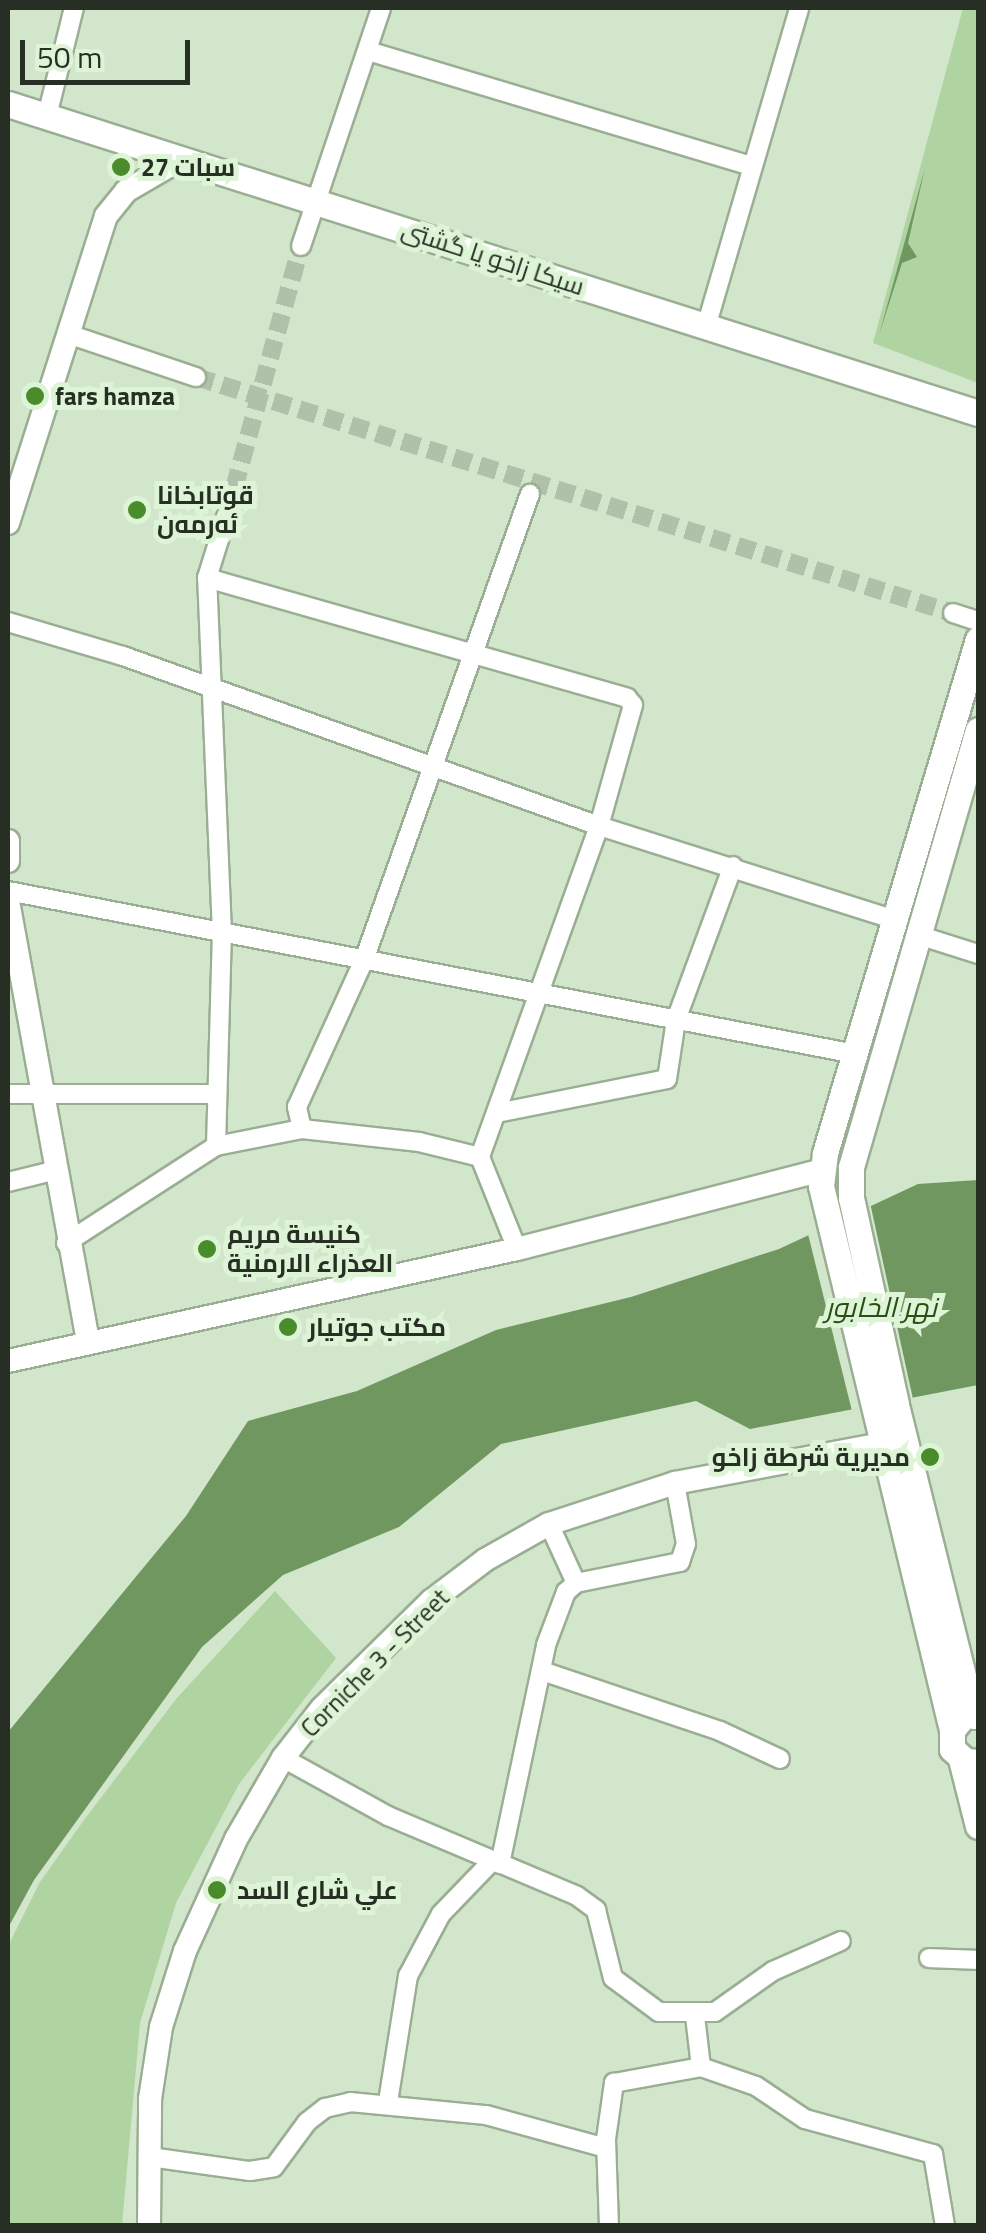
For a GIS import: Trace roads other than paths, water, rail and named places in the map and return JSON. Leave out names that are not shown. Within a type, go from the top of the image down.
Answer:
[{"type":"main road","name":"سیکا زاخو یا گشتى","points":[[8,104],[978,413]]},
{"type":"main road","points":[[978,639],[822,1170],[824,1203],[884,1406],[968,1720],[952,1749],[969,1760],[978,1826]]},
{"type":"main road","points":[[968,1720],[882,1444],[884,1406],[850,1198],[854,1150],[978,730]]},
{"type":"street","points":[[47,116],[74,8]]},
{"type":"street","points":[[301,246],[321,202],[381,8]]},
{"type":"street","points":[[706,327],[799,8]]},
{"type":"street","points":[[368,51],[752,166]]},
{"type":"street","points":[[8,522],[106,216],[151,171],[180,158]]},
{"type":"street","points":[[71,335],[196,377]]},
{"type":"street","points":[[302,1128],[296,1107],[364,960],[530,494]]},
{"type":"street","points":[[216,1146],[222,933],[216,692],[208,578],[226,514]]},
{"type":"street","points":[[208,578],[627,698],[633,705],[599,826],[480,1157],[516,1250]]},
{"type":"street","points":[[953,613],[978,621]]},
{"type":"street","points":[[8,622],[599,826],[895,920]]},
{"type":"street","points":[[8,844],[8,861]]},
{"type":"street","points":[[496,1113],[667,1079],[676,1020],[733,866]]},
{"type":"street","points":[[8,891],[540,997],[855,1054]]},
{"type":"street","points":[[8,901],[66,1243],[88,1341]]},
{"type":"street","points":[[918,934],[978,954]]},
{"type":"street","points":[[8,1094],[217,1094]]},
{"type":"street","points":[[66,1243],[216,1146],[302,1128],[419,1142],[480,1157]]},
{"type":"street","points":[[8,1361],[516,1250],[822,1170]]},
{"type":"street","points":[[8,1182],[53,1171]]},
{"type":"street","name":"Corniche 3 - Street","points":[[149,2226],[150,2157],[161,2027],[185,1951],[282,1758],[322,1708],[431,1602],[548,1524],[674,1483],[882,1444]]},
{"type":"street","points":[[388,2102],[408,1976],[441,1914],[496,1862],[542,1671],[566,1592],[576,1582],[680,1562],[686,1544],[674,1483]]},
{"type":"street","points":[[548,1524],[576,1582]]},
{"type":"street","points":[[542,1671],[720,1731],[780,1759]]},
{"type":"street","points":[[282,1758],[388,1816],[596,1910],[620,1986],[659,2012],[695,2016],[734,2001],[772,1971],[841,1941]]},
{"type":"street","points":[[929,1958],[978,1960]]},
{"type":"street","points":[[695,2016],[701,2067]]},
{"type":"street","points":[[609,2226],[606,2148],[614,2083],[624,2076],[701,2067],[756,2086],[805,2119],[933,2154],[945,2226]]},
{"type":"street","points":[[150,2157],[250,2171],[274,2166],[325,2108],[388,2102],[486,2114],[606,2148]]},
{"type":"water","points":[[925,168],[908,243],[917,257],[902,263],[879,335]]},
{"type":"water","name":"نهر الخابور","points":[[978,1180],[978,1385],[750,1429],[696,1401],[501,1444],[399,1527],[283,1575],[202,1647],[34,1880],[8,1928],[8,1732],[186,1516],[248,1421],[357,1391],[496,1330],[631,1297],[779,1249],[918,1184]]},
{"type":"tunnel","points":[[227,514],[301,246]]},
{"type":"tunnel","points":[[196,377],[953,613]]},
{"type":"place","name":"27 سبات","points":[[121,167]]},
{"type":"place","name":"fars hamza","points":[[35,396]]},
{"type":"place","name":"قوتابخانا ئه‌رمه‌ن","points":[[137,510]]},
{"type":"place","name":"كنيسة مريم العذراء الارمنية","points":[[207,1249]]},
{"type":"place","name":"مکتب جوتیار","points":[[288,1327]]},
{"type":"place","name":"مديرية شرطة زاخو","points":[[930,1457]]},
{"type":"place","name":"علي شارع السد","points":[[217,1890]]}]
